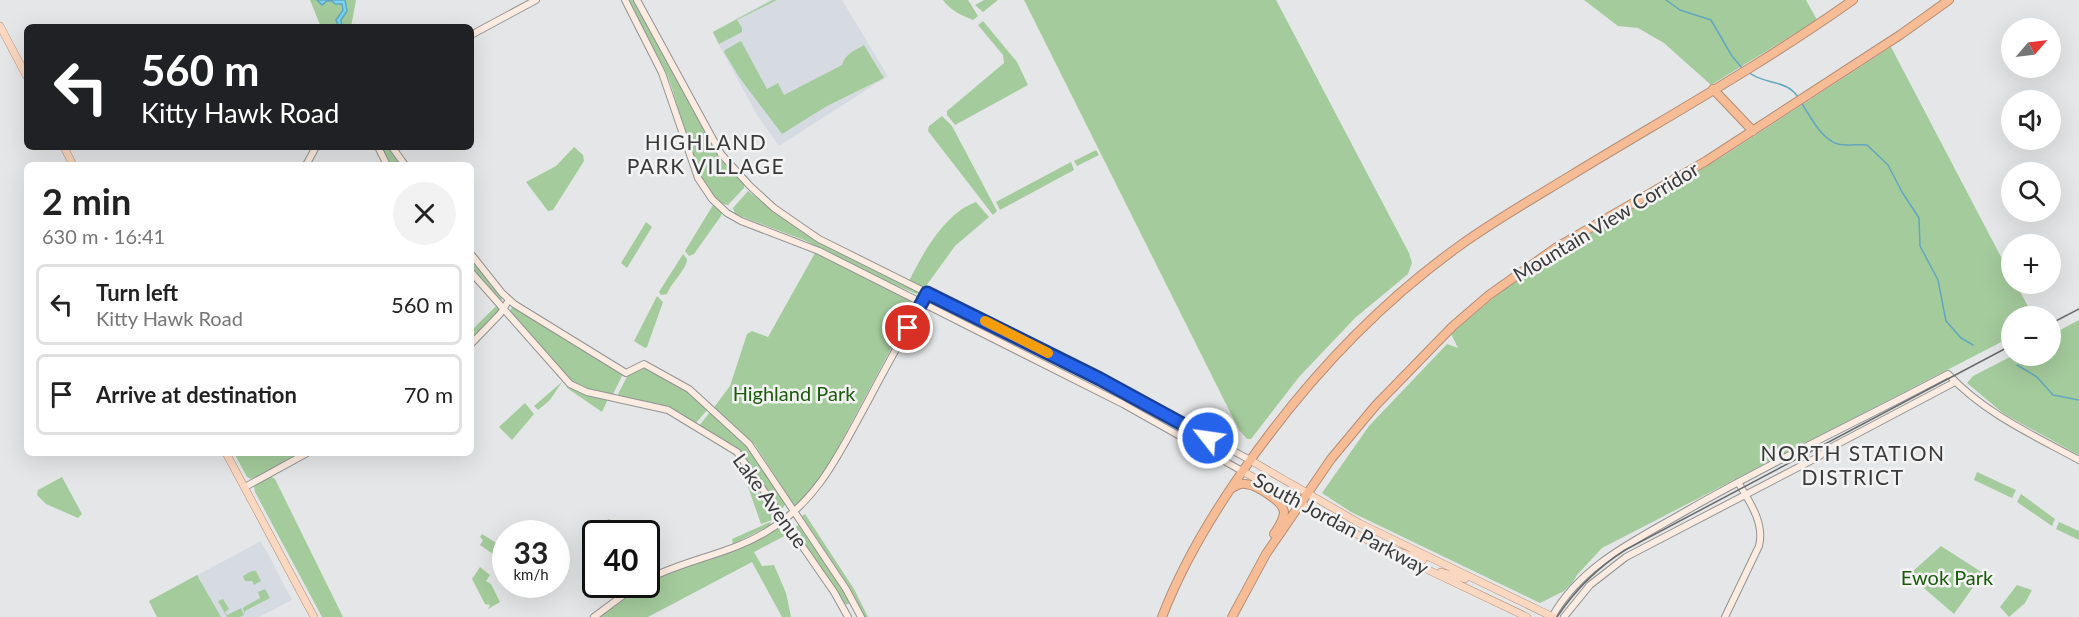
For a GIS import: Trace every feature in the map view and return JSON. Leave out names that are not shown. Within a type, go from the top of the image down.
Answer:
[{"type":"highway","points":[[1162,617],[1174,586],[1194,548],[1242,471],[1301,392],[1369,320],[1419,277],[1496,221],[1757,63],[1853,0]]},
{"type":"highway","name":"Mountain View Corridor","points":[[1232,617],[1266,554],[1331,459],[1376,405],[1453,326],[1489,296],[1557,247],[1678,178],[1753,131],[1900,35],[1949,0]]},
{"type":"highway","points":[[1713,89],[1753,131]]},
{"type":"highway","points":[[1224,497],[1236,486],[1247,484],[1281,504],[1283,517],[1266,554]]},
{"type":"main road","points":[[0,26],[24,71]]},
{"type":"main road","points":[[228,456],[314,617]]},
{"type":"main road","name":"South Jordan Parkway","points":[[1250,460],[1431,565],[1527,617]]},
{"type":"main road","name":"South Jordan Parkway","points":[[1242,471],[1380,547],[1482,584],[1552,617]]},
{"type":"street","points":[[474,33],[536,0]]},
{"type":"street","name":"South Jordan Parkway","points":[[625,0],[662,73],[695,172],[717,204],[737,219],[818,251],[1123,404],[1242,471]]},
{"type":"street","name":"South Jordan Parkway","points":[[637,0],[721,154],[774,208],[807,232],[1100,379],[1250,460]]},
{"type":"street","points":[[474,258],[509,300],[474,341]]},
{"type":"street","name":"Lake Avenue","points":[[474,275],[560,375],[574,387],[668,410],[734,450],[744,459],[834,592],[848,617]]},
{"type":"street","points":[[660,574],[769,531],[795,511],[813,493],[832,467],[927,293]]},
{"type":"street","name":"Lake Avenue","points":[[509,300],[626,373],[644,364],[685,386],[746,439],[846,589],[861,617]]},
{"type":"street","points":[[1552,617],[1577,584],[1608,557],[1738,482],[1948,374],[1986,407],[2079,460]]},
{"type":"street","points":[[1564,617],[1590,585],[1619,562],[1955,382]]},
{"type":"street","points":[[245,487],[302,456]]},
{"type":"street","points":[[1725,617],[1760,539],[1759,522],[1738,482]]},
{"type":"street","points":[[594,617],[620,598]]},
{"type":"shaded area","points":[[770,0],[842,0],[888,76],[779,146],[757,115],[712,32]]},
{"type":"shaded area","points":[[261,541],[292,600],[259,617],[157,617],[149,601]]},
{"type":"green space","points":[[310,0],[356,0],[352,24],[320,24]]},
{"type":"green space","points":[[627,0],[633,0],[648,24],[718,155],[744,184],[744,188],[728,205],[716,199],[697,168],[665,70]]},
{"type":"green space","points":[[773,0],[777,0],[737,20],[742,32],[719,44],[713,32]]},
{"type":"green space","points":[[943,0],[968,0],[978,16],[973,20],[964,16],[953,10]]},
{"type":"green space","points":[[984,0],[998,0],[983,12],[975,5]]},
{"type":"green space","points":[[1024,0],[1276,0],[1409,253],[1412,263],[1408,274],[1355,318],[1299,377],[1251,439],[1247,439],[1239,430]]},
{"type":"green space","points":[[1584,0],[1806,0],[1817,20],[1711,85],[1664,43],[1638,28],[1618,26]]},
{"type":"green space","points":[[983,21],[1017,62],[1028,85],[955,125],[947,115],[947,111],[1004,63],[1003,55],[978,25]]},
{"type":"green space","points":[[741,41],[767,89],[778,83],[784,95],[842,65],[848,55],[864,45],[884,78],[827,106],[782,134],[739,77],[724,52]]},
{"type":"green space","points":[[1891,47],[2001,257],[2001,294],[2021,294],[2028,306],[2001,306],[2001,342],[1602,548],[1564,591],[1540,603],[1351,512],[1322,493],[1369,426],[1447,344],[1458,348],[1451,334],[1505,288],[1553,254],[1722,157]]},
{"type":"green space","points":[[942,116],[952,126],[997,211],[993,215],[928,131],[929,126]]},
{"type":"green space","points":[[574,147],[583,155],[584,161],[553,210],[548,211],[526,182],[556,166]]},
{"type":"green space","points":[[381,150],[393,150],[402,162],[387,162]]},
{"type":"green space","points":[[1096,150],[1099,155],[1077,166],[1074,161]]},
{"type":"green space","points":[[1071,162],[1074,170],[1000,210],[996,202]]},
{"type":"green space","points":[[748,191],[801,231],[918,292],[917,294],[882,280],[804,240],[735,214],[733,208]]},
{"type":"green space","points":[[976,202],[989,217],[955,246],[926,286],[921,287],[909,281],[921,258],[945,224],[965,207]]},
{"type":"green space","points":[[713,205],[722,212],[721,216],[694,254],[689,256],[685,251]]},
{"type":"green space","points":[[646,222],[652,227],[627,268],[621,263]]},
{"type":"green space","name":"Highland Park","points":[[815,253],[822,254],[892,289],[915,304],[826,470],[797,505],[794,505],[755,445],[715,409],[715,406],[730,386],[747,334],[752,331],[768,337]]},
{"type":"green space","points":[[683,254],[687,259],[684,267],[667,294],[661,295],[659,292]]},
{"type":"green space","points":[[474,259],[504,296],[500,302],[474,272]]},
{"type":"green space","points":[[657,296],[663,302],[645,348],[634,341]]},
{"type":"green space","points":[[498,304],[500,309],[498,312],[474,337],[474,328]]},
{"type":"green space","points":[[514,304],[623,374],[613,394],[584,389],[569,381],[509,312]]},
{"type":"green space","points":[[2079,320],[2079,455],[2004,414],[1967,383],[1973,376],[2001,362],[2001,366],[2061,366],[2061,330]]},
{"type":"green space","points":[[644,367],[680,385],[708,409],[696,423],[673,411],[618,397],[628,375]]},
{"type":"green space","points":[[562,382],[550,400],[538,410],[534,406]]},
{"type":"green space","points":[[567,385],[608,399],[602,412],[567,388]]},
{"type":"green space","points":[[525,403],[534,414],[512,440],[499,427]]},
{"type":"green space","points":[[710,412],[746,442],[787,502],[781,510],[744,457],[699,426]]},
{"type":"green space","points":[[236,456],[296,456],[251,479],[247,477]]},
{"type":"green space","points":[[740,463],[778,518],[761,524],[747,484],[752,484],[747,483]]},
{"type":"green space","points":[[1977,472],[2016,490],[2012,498],[1974,480]]},
{"type":"green space","points":[[270,476],[275,479],[343,617],[322,617],[255,492],[255,484]]},
{"type":"green space","points":[[62,477],[82,514],[78,518],[46,504],[37,495],[38,490]]},
{"type":"green space","points":[[2021,494],[2055,519],[2052,526],[2017,502]]},
{"type":"green space","points":[[805,514],[854,589],[868,617],[865,617],[850,588],[802,516]]},
{"type":"green space","points":[[770,522],[771,525],[733,544],[732,539]]},
{"type":"green space","points":[[2059,522],[2079,531],[2079,540],[2056,529]]},
{"type":"green space","points":[[801,523],[851,603],[844,605],[793,529]]},
{"type":"green space","points":[[781,526],[785,529],[787,527],[790,533],[754,552],[762,566],[774,565],[786,593],[791,617],[782,617],[752,562],[648,617],[598,617],[622,598],[660,598],[660,576],[759,539]]},
{"type":"green space","points":[[482,534],[492,540],[492,553],[480,545],[483,540],[480,537]]},
{"type":"green space","name":"Ewok Park","points":[[1941,546],[1983,573],[1954,614],[1911,577],[1912,572]]},
{"type":"green space","points":[[480,567],[490,575],[486,581],[492,586],[492,598],[498,598],[500,602],[488,609],[490,605],[485,604],[472,579]]},
{"type":"green space","points":[[256,571],[261,581],[254,585],[252,581],[245,581],[243,576]]},
{"type":"green space","points":[[197,575],[221,617],[157,617],[149,601]]},
{"type":"green space","points":[[2017,585],[2032,590],[2025,603],[2009,617],[2000,607]]},
{"type":"green space","points":[[265,589],[270,598],[245,611],[245,614],[244,607],[260,598],[258,592]]},
{"type":"green space","points":[[223,599],[229,609],[225,612],[227,615],[241,608],[244,615],[227,617],[218,601]]},
{"type":"water","points":[[317,0],[345,0],[347,11],[341,20],[342,24],[338,24],[336,20],[343,10],[342,4],[327,1],[322,5]]},
{"type":"waterway","points":[[1666,0],[1680,10],[1711,20],[1732,56],[1742,68]]},
{"type":"waterway","points":[[1748,72],[1761,79],[1787,87],[1798,97]]},
{"type":"waterway","points":[[1802,104],[1826,137],[1841,145],[1867,145],[1888,165],[1919,218],[1920,246],[1938,280],[1946,321],[1961,338],[1973,345]]},
{"type":"waterway","points":[[2019,366],[2037,377],[2053,395],[2079,400]]},
{"type":"tram line","points":[[2061,318],[2079,309]]},
{"type":"tram line","points":[[1557,617],[1587,580],[1625,550],[2001,351]]},
{"type":"slow traffic","points":[[985,321],[1048,353]]},
{"type":"district","name":"HIGHLAND PARK VILLAGE","points":[[706,155]]},
{"type":"district","name":"NORTH STATION DISTRICT","points":[[1853,466]]},
{"type":"route","points":[[908,328],[927,293],[1147,403],[1208,438]]}]
